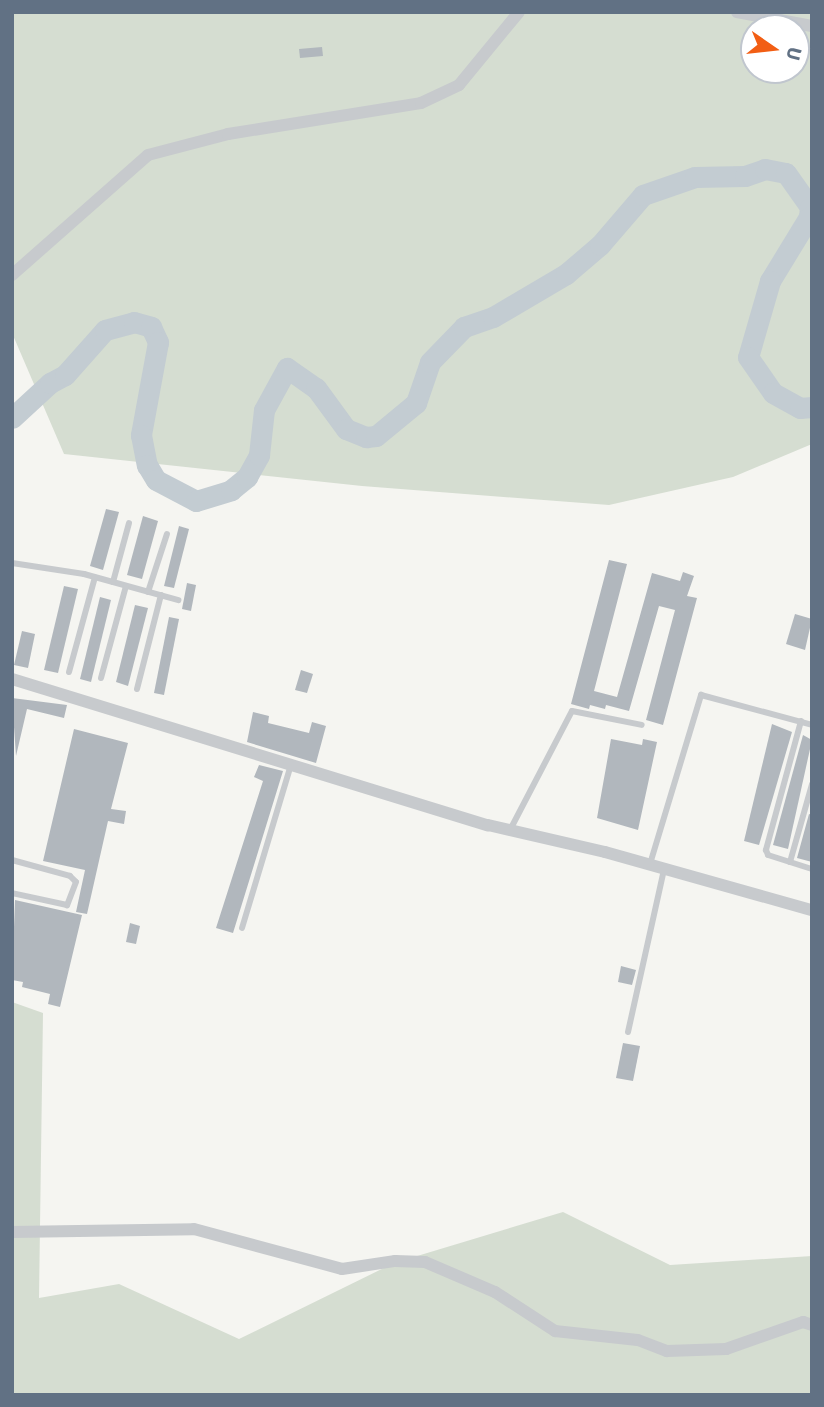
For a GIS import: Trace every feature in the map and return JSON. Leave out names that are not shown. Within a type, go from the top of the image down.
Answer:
[{"type":"street","points":[[12,275],[148,155],[228,134],[421,103],[458,85],[519,12]]},
{"type":"street","points":[[737,12],[812,26]]},
{"type":"street","points":[[12,679],[510,830],[650,864],[812,910]]},
{"type":"street","points":[[12,1232],[194,1229],[342,1269],[395,1261],[425,1262],[495,1292],[555,1331],[638,1340],[667,1351],[726,1349],[803,1322],[812,1325]]},
{"type":"lane","points":[[113,582],[129,523]]},
{"type":"lane","points":[[148,592],[167,534]]},
{"type":"lane","points":[[12,563],[94,577],[178,600]]},
{"type":"lane","points":[[69,672],[94,577]]},
{"type":"lane","points":[[101,678],[126,586]]},
{"type":"lane","points":[[137,689],[161,595]]},
{"type":"lane","points":[[650,864],[701,695],[812,725]]},
{"type":"lane","points":[[510,830],[572,711],[642,725]]},
{"type":"lane","points":[[800,721],[766,850],[768,855],[812,869]]},
{"type":"lane","points":[[242,928],[292,764]]},
{"type":"lane","points":[[790,862],[812,784]]},
{"type":"lane","points":[[12,860],[70,876],[76,882],[66,905],[12,893]]},
{"type":"lane","points":[[628,1032],[664,869]]},
{"type":"shaded area","points":[[12,12],[812,12],[812,444],[733,477],[609,505],[362,486],[64,454],[12,333]]},
{"type":"shaded area","points":[[12,1002],[43,1013],[39,1298],[119,1284],[239,1339],[394,1263],[563,1212],[670,1265],[812,1256],[812,1395],[12,1395]]},
{"type":"building","points":[[322,47],[323,56],[300,58],[299,49]]},
{"type":"building","points":[[106,509],[119,512],[103,570],[90,566]]},
{"type":"building","points":[[143,516],[158,521],[142,579],[127,575]]},
{"type":"building","points":[[179,526],[189,529],[174,588],[164,586]]},
{"type":"building","points":[[609,560],[627,564],[594,691],[617,697],[652,573],[680,581],[683,572],[694,576],[687,596],[697,598],[663,725],[646,720],[675,610],[659,606],[629,711],[606,705],[605,709],[590,705],[589,709],[571,704]]},
{"type":"building","points":[[187,583],[196,585],[191,611],[182,609]]},
{"type":"building","points":[[64,586],[78,589],[58,673],[44,670]]},
{"type":"building","points":[[100,597],[111,600],[91,682],[80,679]]},
{"type":"building","points":[[135,605],[148,608],[128,686],[116,682]]},
{"type":"building","points":[[795,614],[812,619],[805,650],[786,644]]},
{"type":"building","points":[[169,617],[179,619],[164,695],[154,693]]},
{"type":"building","points":[[22,631],[35,634],[28,668],[14,665]]},
{"type":"building","points":[[301,670],[313,674],[307,693],[295,690]]},
{"type":"building","points":[[12,698],[67,705],[64,718],[27,709],[16,756]]},
{"type":"building","points":[[253,712],[269,716],[268,723],[309,733],[312,722],[326,726],[316,763],[247,742]]},
{"type":"building","points":[[772,724],[792,732],[759,845],[744,841]]},
{"type":"building","points":[[74,729],[128,743],[111,809],[126,811],[124,824],[108,821],[87,914],[76,912],[85,870],[43,861]]},
{"type":"building","points":[[803,735],[812,740],[788,849],[773,845]]},
{"type":"building","points":[[611,739],[642,745],[643,739],[657,742],[638,830],[597,818]]},
{"type":"building","points":[[259,765],[283,771],[233,933],[216,928],[263,781],[254,777]]},
{"type":"building","points":[[809,814],[812,815],[812,862],[797,858]]},
{"type":"building","points":[[15,900],[82,915],[60,1007],[48,1004],[50,994],[22,987],[23,982],[12,980]]},
{"type":"building","points":[[130,923],[140,926],[136,944],[126,942]]},
{"type":"building","points":[[621,966],[636,970],[632,985],[618,982]]},
{"type":"building","points":[[623,1043],[640,1046],[633,1081],[616,1078]]},
{"type":"waterway","points":[[12,418],[50,383],[65,375],[105,330],[134,322],[151,327],[158,342],[141,435],[147,465],[156,480],[196,501],[231,490],[247,477],[259,455],[264,410],[287,368],[316,388],[346,429],[366,437],[376,436],[416,403],[430,362],[464,327],[493,317],[566,274],[600,245],[643,195],[695,177],[745,176],[765,169],[786,173],[810,207],[809,217],[770,281],[748,357],[773,393],[800,408],[812,407]]}]
